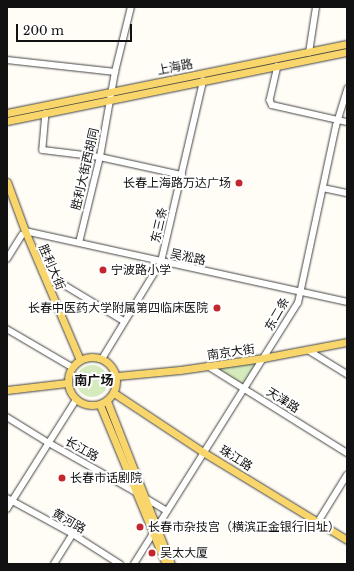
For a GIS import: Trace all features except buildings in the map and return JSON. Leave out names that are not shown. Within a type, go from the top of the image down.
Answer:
[{"type":"main road","name":"上海路","points":[[7,113],[347,44]]},
{"type":"main road","name":"上海路","points":[[7,121],[347,52]]},
{"type":"main road","name":"胜利大街","points":[[7,182],[24,233],[43,272],[76,363]]},
{"type":"main road","name":"胜利大街","points":[[7,193],[76,363]]},
{"type":"main road","name":"南京大街","points":[[117,376],[264,358],[347,342]]},
{"type":"main road","points":[[96,356],[102,359],[113,367],[117,376],[117,384],[114,393],[107,401],[100,405],[87,405],[76,400],[70,391],[68,383],[76,363],[96,356]]},
{"type":"main road","points":[[7,390],[68,383]]},
{"type":"main road","name":"珠江路","points":[[114,393],[203,452],[347,540]]},
{"type":"main road","points":[[107,401],[158,526],[171,564]]},
{"type":"main road","points":[[100,405],[166,564]]},
{"type":"street","name":"胜利大街西胡同","points":[[79,243],[100,157],[115,72],[131,7]]},
{"type":"street","points":[[309,52],[316,7]]},
{"type":"street","points":[[7,60],[115,72]]},
{"type":"street","points":[[278,66],[270,100],[274,106],[347,122]]},
{"type":"street","name":"东三条","points":[[102,359],[161,262],[203,81]]},
{"type":"street","name":"东二条","points":[[134,564],[298,303],[299,292],[347,89]]},
{"type":"street","points":[[46,113],[43,150],[100,157],[182,175]]},
{"type":"street","points":[[323,188],[347,193]]},
{"type":"street","points":[[7,259],[24,233]]},
{"type":"street","name":"吴淞路","points":[[24,233],[79,243],[347,302]]},
{"type":"street","points":[[43,272],[124,321]]},
{"type":"street","points":[[7,329],[76,363]]},
{"type":"street","points":[[308,350],[347,374]]},
{"type":"street","name":"天津路","points":[[208,366],[347,453]]},
{"type":"street","points":[[7,510],[10,499],[49,443],[76,400]]},
{"type":"street","name":"长江路","points":[[7,417],[49,443],[136,492],[167,512]]},
{"type":"street","points":[[318,522],[347,475]]},
{"type":"street","name":"黄河路","points":[[10,499],[73,534],[120,564]]},
{"type":"street","points":[[54,564],[73,534]]},
{"type":"green space","points":[[258,362],[243,385],[217,368]]},
{"type":"green space","points":[[89,365],[95,365],[105,372],[108,381],[107,387],[101,394],[95,397],[89,397],[79,390],[76,384],[76,378],[83,368]]},
{"type":"place","name":"长春上海路万达广场","points":[[239,183]]},
{"type":"place","name":"宁波路小学","points":[[103,270]]},
{"type":"place","name":"长春中医药大学附属第四临床医院","points":[[217,308]]},
{"type":"place","name":"长春市话剧院","points":[[62,478]]},
{"type":"place","name":"长春市杂技宫（横滨正金银行旧址）","points":[[140,527]]},
{"type":"place","name":"吴太大厦","points":[[152,553]]},
{"type":"district","name":"南广场","points":[[94,381]]}]
